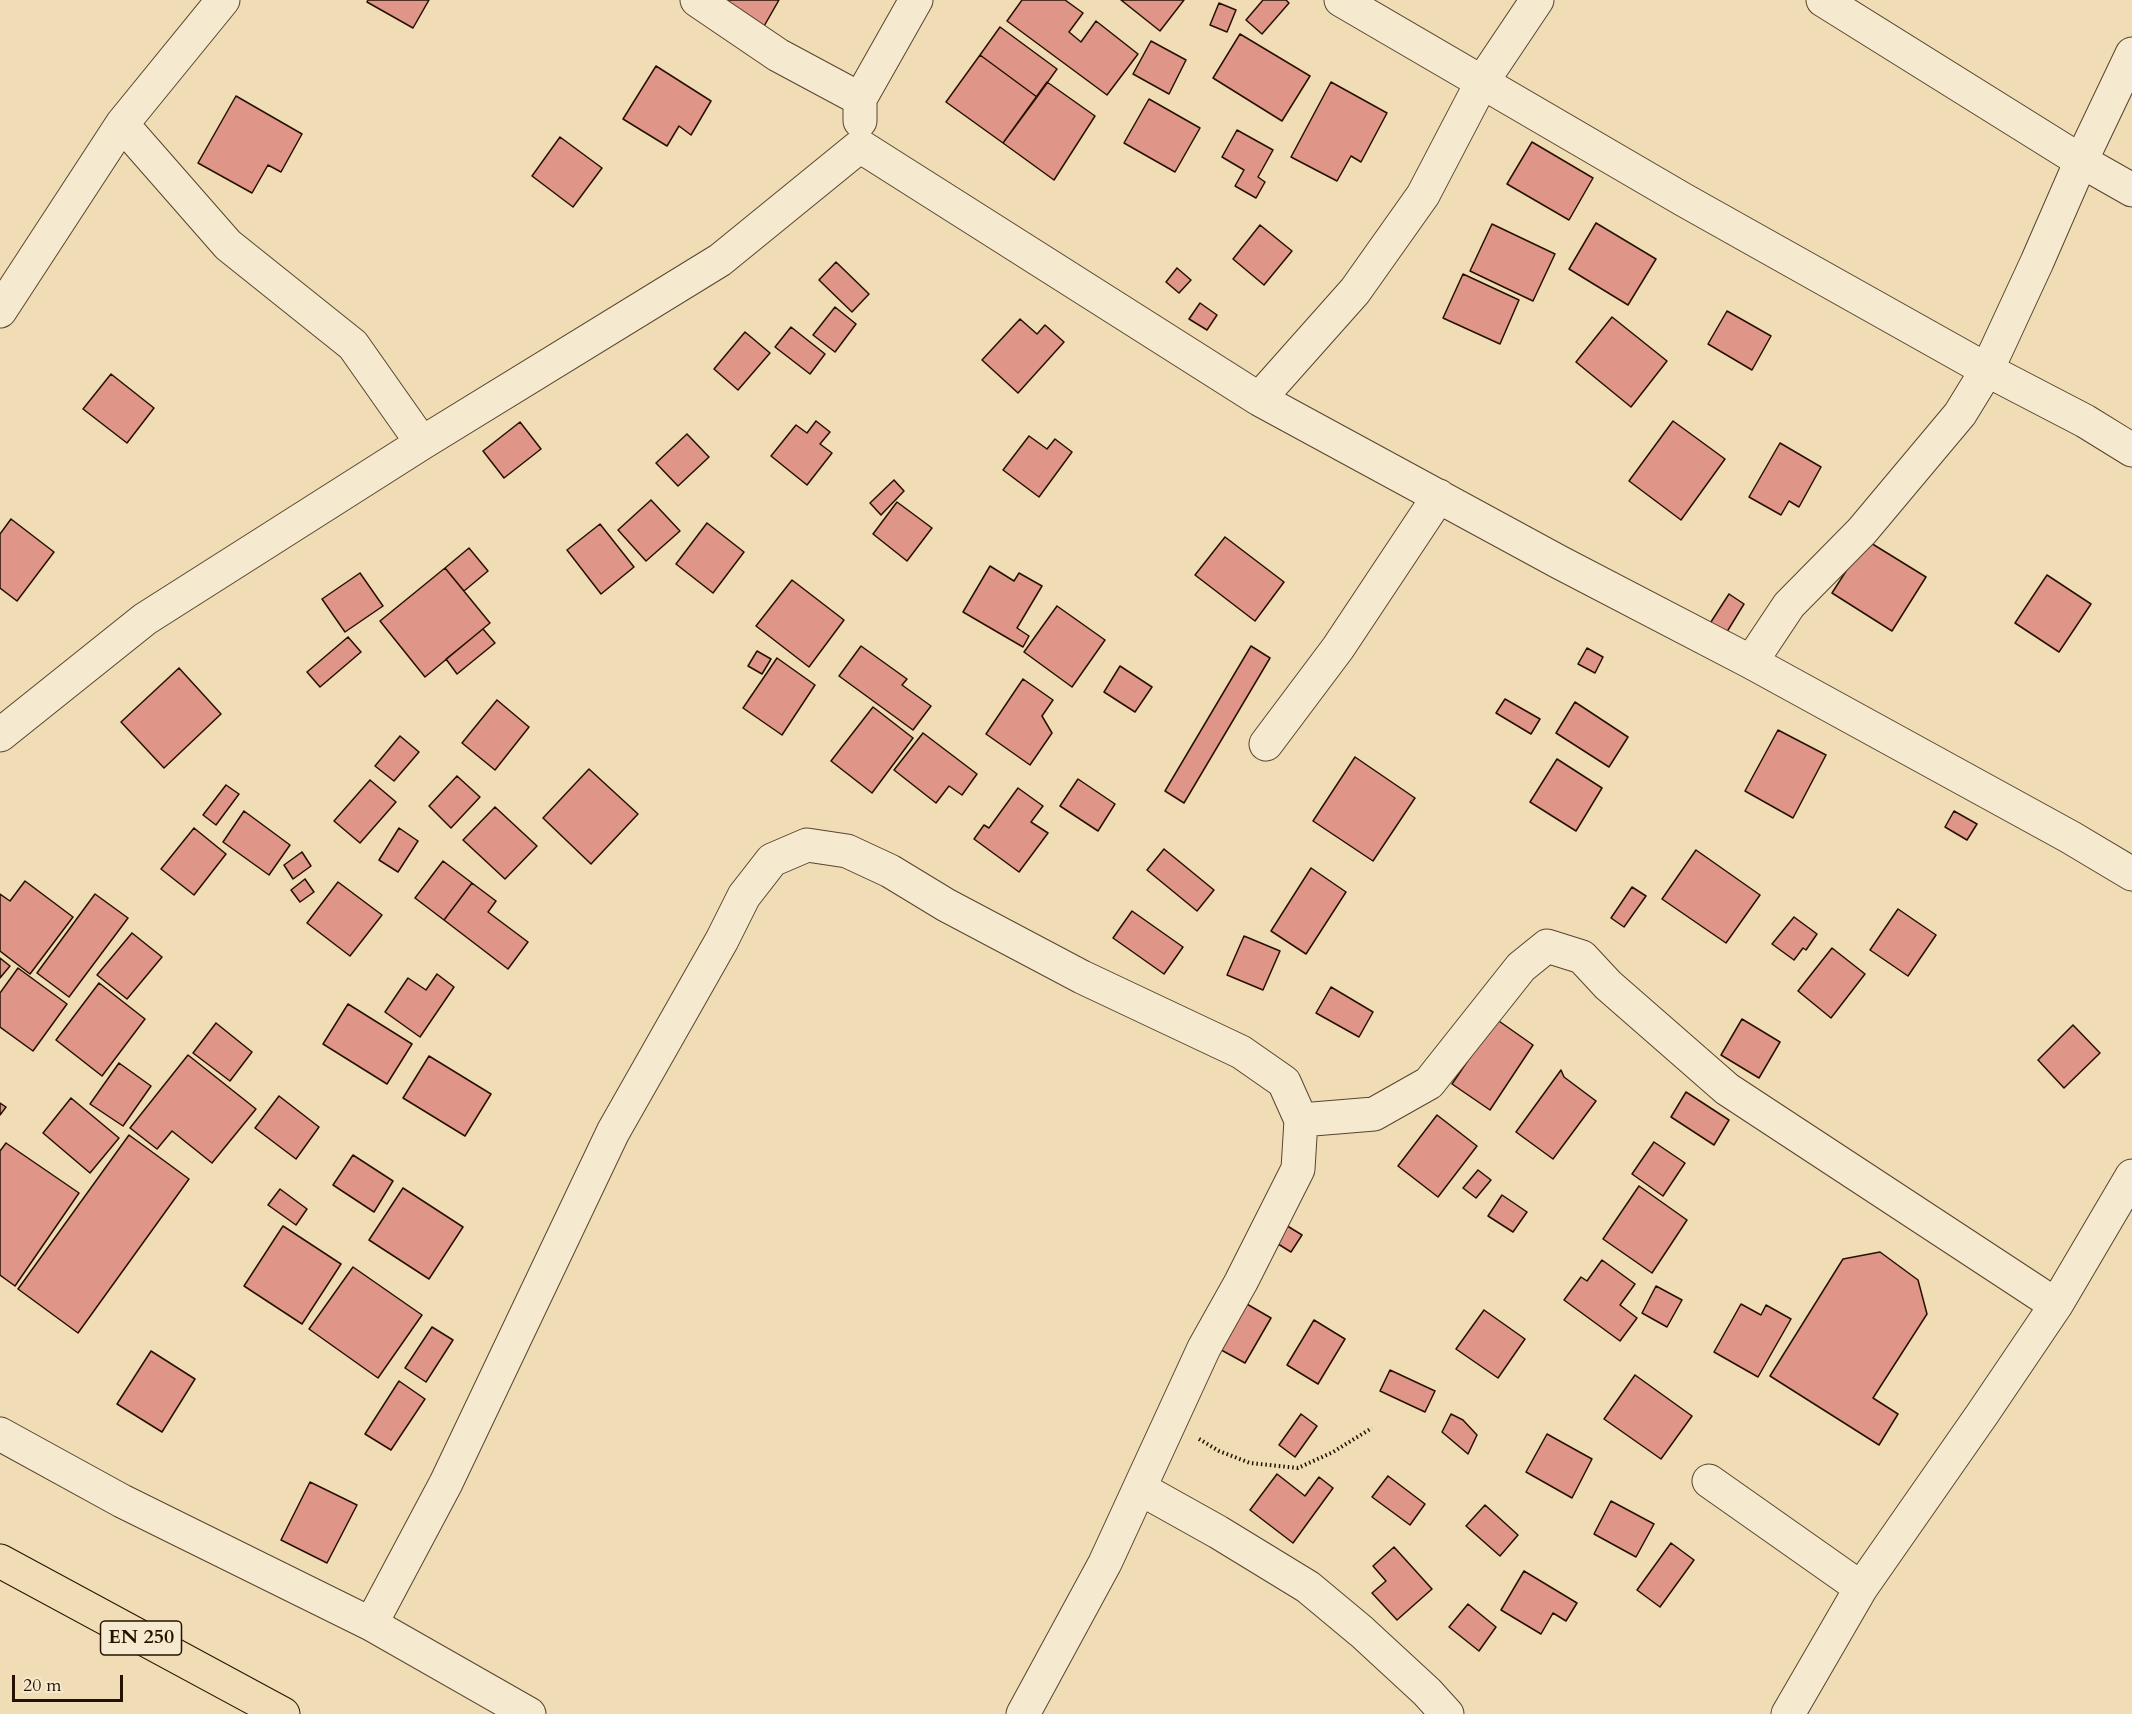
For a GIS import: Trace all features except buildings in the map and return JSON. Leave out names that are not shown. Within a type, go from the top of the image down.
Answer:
[{"type":"main road","name":"EN 250","points":[[0,1562],[283,1714]]},
{"type":"street","points":[[0,311],[122,124],[223,0]]},
{"type":"street","points":[[697,0],[778,55],[860,99]]},
{"type":"street","points":[[860,146],[860,99],[916,0]]},
{"type":"street","points":[[1341,0],[1694,206],[1987,370],[2085,421],[2132,450]]},
{"type":"street","points":[[1259,399],[1355,291],[1424,195],[1482,82],[1537,0]]},
{"type":"street","points":[[1823,0],[2080,161],[2132,190]]},
{"type":"street","points":[[1751,662],[1789,604],[1862,531],[1960,414],[1987,370],[2080,161],[2132,54]]},
{"type":"street","points":[[122,124],[228,245],[353,345],[422,442]]},
{"type":"street","points":[[860,146],[1259,399],[1559,562],[1751,662],[2070,837],[2132,874]]},
{"type":"street","points":[[0,735],[145,620],[422,442],[720,260],[860,146]]},
{"type":"street","points":[[1266,744],[1338,648],[1439,496]]},
{"type":"street","points":[[371,1624],[446,1483],[613,1132],[744,896],[772,860],[807,845],[847,851],[890,871],[946,905],[1063,967],[1241,1052],[1284,1082],[1301,1120],[1298,1169],[1241,1282],[1204,1348],[1105,1563],[1023,1714]]},
{"type":"street","points":[[1301,1120],[1374,1114],[1430,1083],[1521,967],[1547,946],[1582,957],[1608,985],[1727,1089],[2056,1305]]},
{"type":"street","points":[[1788,1714],[1861,1588],[2056,1305],[2132,1176]]},
{"type":"street","points":[[0,1434],[122,1501],[371,1624],[529,1714]]},
{"type":"street","points":[[1709,1481],[1861,1588]]},
{"type":"street","points":[[1141,1489],[1218,1532],[1308,1587],[1362,1632],[1427,1692],[1446,1714]]},
{"type":"path","points":[[1171,1420],[1219,1451],[1250,1463],[1298,1468],[1333,1452],[1372,1428]]}]
